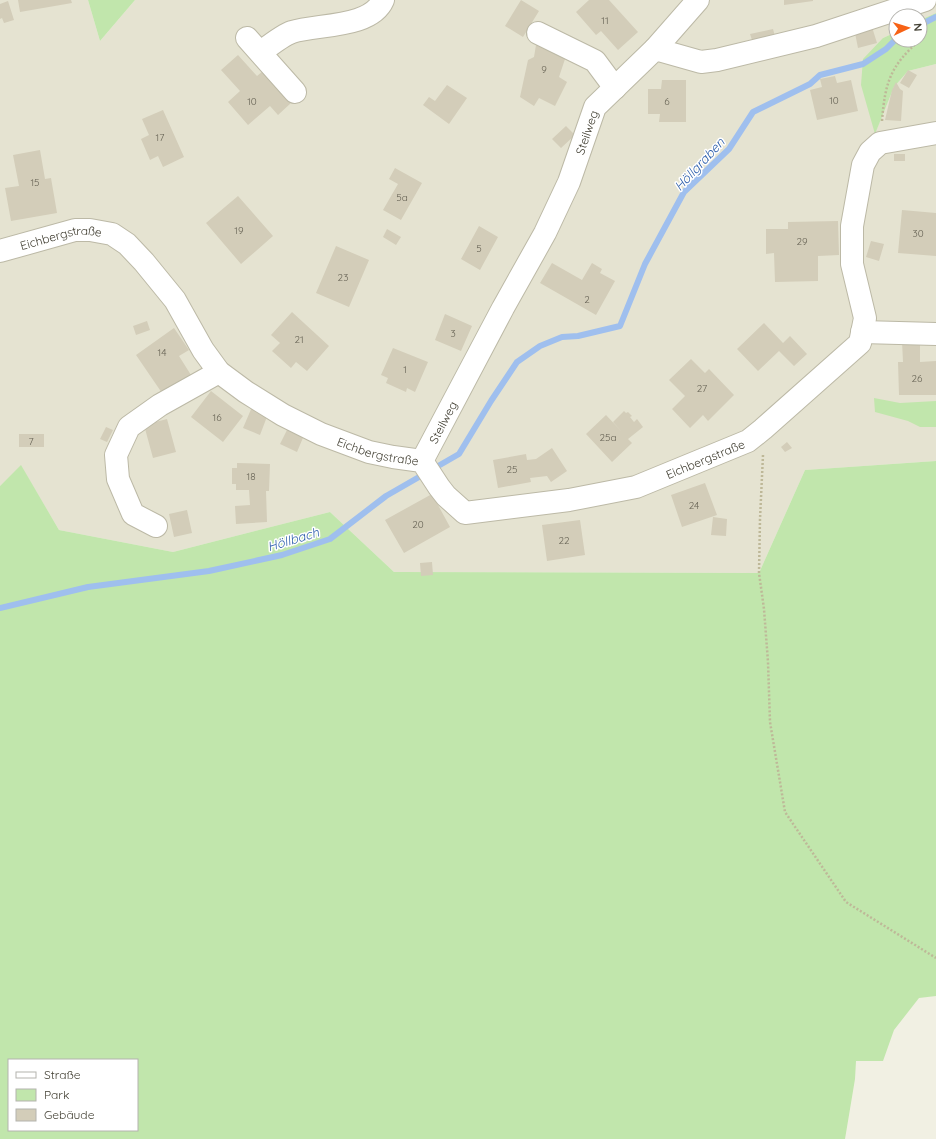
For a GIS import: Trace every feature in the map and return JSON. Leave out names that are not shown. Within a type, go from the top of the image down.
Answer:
[{"type":"street","points":[[295,92],[254,45],[291,32],[359,19],[370,15],[381,5],[383,0]]},
{"type":"street","name":"Steilweg","points":[[424,464],[554,214],[569,182],[595,106],[655,49],[698,0]]},
{"type":"street","points":[[655,49],[701,62],[717,60],[816,36],[925,0]]},
{"type":"street","points":[[538,32],[595,61],[614,88]]},
{"type":"street","points":[[880,143],[936,133]]},
{"type":"street","name":"Eichbergstraße","points":[[0,251],[74,230],[90,230],[112,234],[127,244],[175,300],[203,350],[219,372],[271,408],[321,434],[369,452],[424,464],[446,496],[465,513],[569,500],[636,487],[748,441],[860,343],[865,318],[852,264],[852,226],[863,165],[870,152],[880,143]]},
{"type":"street","points":[[862,332],[936,334]]},
{"type":"street","points":[[156,526],[133,514],[118,479],[116,455],[129,427],[160,405],[219,372]]},
{"type":"path","points":[[880,143],[883,132],[883,106],[887,87],[894,68],[911,48]]},
{"type":"path","points":[[763,429],[759,573],[767,654],[770,722],[785,812],[846,902],[936,958]]},
{"type":"shaded area","points":[[0,0],[88,0],[100,41],[135,0],[936,0],[936,13],[928,16],[928,8],[888,8],[888,36],[883,38],[875,133],[894,87],[908,71],[936,64],[936,461],[805,470],[759,573],[394,572],[330,512],[173,552],[59,530],[21,466],[0,486]]},
{"type":"green space","points":[[88,0],[135,0],[100,41]]},
{"type":"green space","points":[[936,13],[936,64],[908,71],[894,87],[875,134],[861,85],[863,59],[883,38],[888,36],[888,48],[928,48],[928,16]]},
{"type":"green space","points":[[874,398],[900,403],[936,401],[936,427],[920,427],[908,421],[875,412]]},
{"type":"green space","points":[[936,461],[936,996],[919,998],[894,1030],[883,1061],[856,1061],[855,1079],[845,1139],[0,1139],[0,486],[21,465],[59,530],[173,552],[330,512],[394,572],[759,573],[805,470]]},
{"type":"building","points":[[18,0],[71,0],[72,3],[20,12]]},
{"type":"building","points":[[521,0],[539,11],[523,37],[505,26]]},
{"type":"building","points":[[589,0],[609,0],[638,32],[618,50],[601,31],[596,35],[576,12]]},
{"type":"building","points":[[784,0],[813,0],[813,1],[784,5]]},
{"type":"building","points":[[8,1],[14,20],[4,23],[2,18],[0,19],[0,4]]},
{"type":"building","points":[[872,27],[877,43],[858,48],[855,33]]},
{"type":"building","points":[[773,29],[776,40],[754,46],[750,34]]},
{"type":"building","points":[[536,45],[565,59],[559,77],[567,82],[555,106],[539,98],[534,106],[520,97],[528,60],[534,57]]},
{"type":"building","points":[[238,55],[257,76],[263,71],[291,103],[278,115],[270,106],[248,125],[228,102],[240,91],[221,70]]},
{"type":"building","points":[[908,70],[917,75],[909,88],[900,83]]},
{"type":"building","points":[[835,76],[837,83],[851,80],[858,111],[817,120],[810,90],[822,87],[820,79]]},
{"type":"building","points":[[662,80],[686,80],[686,122],[659,122],[660,114],[648,114],[648,89],[661,89]]},
{"type":"building","points":[[896,82],[903,91],[901,121],[885,120],[892,90]]},
{"type":"building","points":[[447,85],[467,98],[449,124],[423,105],[429,97],[435,101]]},
{"type":"building","points":[[163,110],[184,157],[163,167],[158,156],[150,160],[141,139],[149,135],[142,119]]},
{"type":"building","points":[[566,126],[575,135],[561,148],[552,139]]},
{"type":"building","points":[[40,150],[45,179],[51,178],[57,213],[11,221],[5,188],[19,186],[13,155]]},
{"type":"building","points":[[894,154],[905,154],[905,161],[894,161]]},
{"type":"building","points":[[395,168],[422,183],[401,220],[383,210],[398,184],[389,179]]},
{"type":"building","points":[[238,196],[273,236],[241,264],[206,223]]},
{"type":"building","points":[[902,210],[936,213],[936,256],[898,253]]},
{"type":"building","points":[[838,221],[839,255],[818,256],[818,281],[775,282],[774,253],[766,254],[766,229],[788,229],[788,222]]},
{"type":"building","points":[[479,226],[498,237],[480,270],[461,259]]},
{"type":"building","points":[[387,229],[401,237],[396,245],[383,237]]},
{"type":"building","points":[[871,241],[884,244],[879,261],[866,257]]},
{"type":"building","points":[[336,246],[369,260],[349,307],[316,293]]},
{"type":"building","points":[[552,263],[582,280],[592,263],[602,269],[600,273],[615,281],[596,315],[540,283]]},
{"type":"building","points":[[292,312],[329,346],[307,371],[296,362],[291,368],[272,351],[280,343],[271,335]]},
{"type":"building","points":[[445,314],[472,326],[461,351],[435,340]]},
{"type":"building","points":[[147,321],[150,330],[136,335],[133,326]]},
{"type":"building","points":[[764,323],[783,343],[790,336],[807,354],[794,366],[779,351],[758,371],[737,349]]},
{"type":"building","points":[[174,328],[189,350],[179,356],[191,375],[162,393],[136,355]]},
{"type":"building","points":[[902,341],[920,341],[920,362],[936,361],[936,395],[899,395],[898,362],[903,362]]},
{"type":"building","points":[[393,348],[428,362],[415,392],[407,388],[406,392],[386,383],[388,378],[381,375]]},
{"type":"building","points":[[691,359],[705,373],[709,369],[734,395],[708,421],[703,415],[690,428],[672,409],[685,396],[669,380]]},
{"type":"building","points":[[211,391],[243,416],[223,442],[191,417]]},
{"type":"building","points":[[252,407],[268,414],[260,435],[243,428]]},
{"type":"building","points":[[624,411],[626,413],[628,412],[632,416],[630,417],[634,422],[637,419],[643,427],[628,439],[632,443],[612,462],[586,434],[606,415],[622,432],[613,422]]},
{"type":"building","points":[[167,419],[176,452],[153,458],[144,425]]},
{"type":"building","points":[[289,426],[305,433],[297,452],[280,444]]},
{"type":"building","points":[[106,427],[113,430],[107,442],[100,439]]},
{"type":"building","points":[[19,434],[44,434],[44,447],[19,447]]},
{"type":"building","points":[[787,442],[792,448],[785,452],[781,447]]},
{"type":"building","points":[[552,448],[567,471],[551,482],[547,476],[530,478],[531,482],[498,488],[493,460],[526,454],[527,460],[536,459]]},
{"type":"building","points":[[237,463],[270,464],[269,491],[266,491],[267,522],[236,524],[235,506],[250,505],[249,490],[236,490],[236,484],[232,484],[232,468],[237,468]]},
{"type":"building","points":[[705,483],[717,515],[682,527],[671,495]]},
{"type":"building","points":[[432,494],[450,527],[404,553],[385,520]]},
{"type":"building","points":[[187,510],[192,533],[174,537],[169,514]]},
{"type":"building","points":[[713,517],[727,519],[726,536],[711,535]]},
{"type":"building","points":[[580,520],[585,555],[547,561],[542,525]]},
{"type":"building","points":[[432,562],[433,575],[421,576],[420,563]]},
{"type":"waterway","name":"Höllgraben","points":[[928,21],[936,17]]},
{"type":"waterway","name":"Höllbach","points":[[0,608],[88,587],[209,571],[282,555],[330,539],[386,496],[459,454],[517,362],[540,346],[562,337],[578,336],[620,326],[645,264],[684,192],[729,149],[753,112],[810,84],[820,75],[863,64],[888,47]]}]
